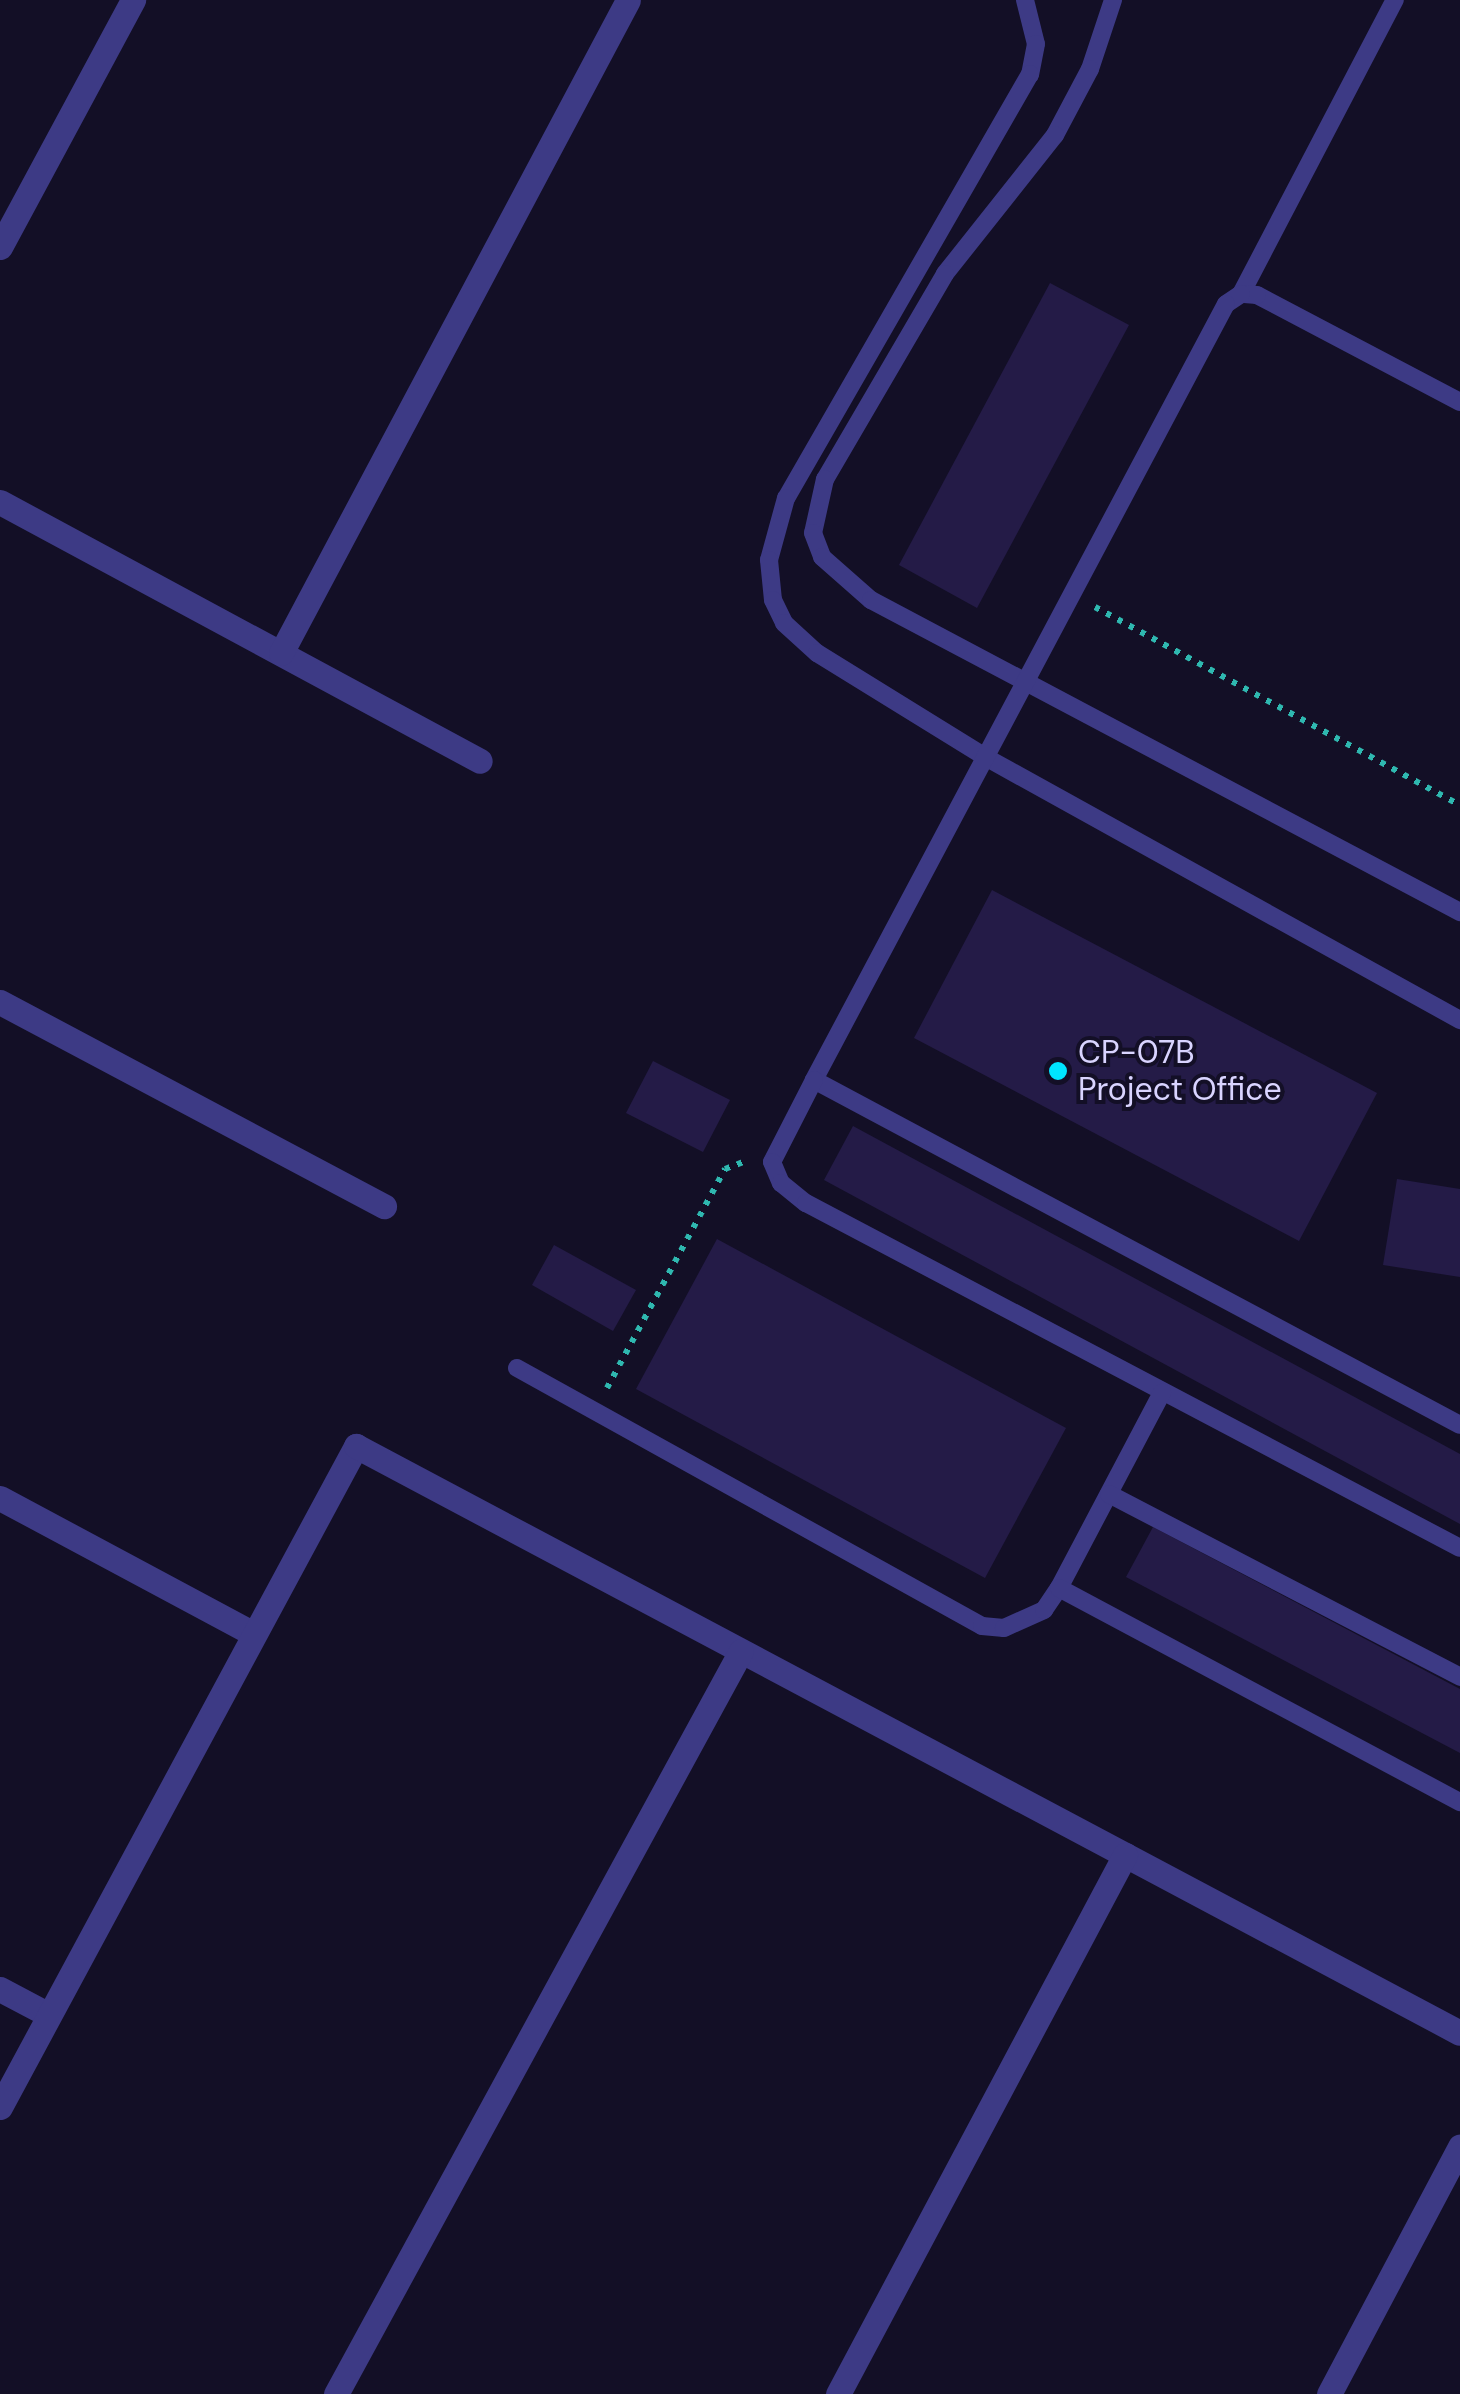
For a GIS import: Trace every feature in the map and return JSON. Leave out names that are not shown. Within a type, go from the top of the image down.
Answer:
[{"type":"street","points":[[0,248],[133,0]]},
{"type":"street","points":[[281,653],[628,0]]},
{"type":"street","points":[[0,502],[480,761]]},
{"type":"street","points":[[0,1002],[384,1206]]},
{"type":"street","points":[[0,2107],[356,1446],[1460,2034]]},
{"type":"street","points":[[0,1498],[254,1634]]},
{"type":"street","points":[[336,2394],[741,1651]]},
{"type":"street","points":[[838,2394],[1125,1855]]},
{"type":"street","points":[[0,1989],[49,2015]]},
{"type":"street","points":[[1328,2394],[1460,2147]]},
{"type":"lane","points":[[1025,0],[1036,44],[1010,117],[844,391],[786,498],[769,560],[773,600],[784,623],[817,653],[987,758],[1460,1020]]},
{"type":"lane","points":[[1113,0],[1090,69],[1055,135],[945,274],[868,404],[815,506],[813,532],[822,558],[871,600],[1460,912]]},
{"type":"lane","points":[[1395,0],[1242,294],[1226,304],[772,1162],[781,1184],[806,1203],[1460,1548]]},
{"type":"lane","points":[[1242,294],[1257,295],[1460,402]]},
{"type":"lane","points":[[844,391],[868,404]]},
{"type":"lane","points":[[814,1080],[1460,1425]]},
{"type":"lane","points":[[517,1368],[592,1416],[982,1626],[1022,1624],[1059,1588],[1162,1393]]},
{"type":"lane","points":[[1109,1494],[1460,1677]]},
{"type":"lane","points":[[1059,1588],[1460,1802]]},
{"type":"path","points":[[1072,594],[1460,805]]},
{"type":"path","points":[[592,1416],[725,1169],[739,1161],[772,1162]]},
{"type":"building","points":[[1050,283],[1129,325],[977,608],[899,565]]},
{"type":"building","points":[[992,890],[1377,1093],[1299,1241],[914,1038]]},
{"type":"building","points":[[653,1061],[730,1100],[703,1152],[626,1113]]},
{"type":"building","points":[[853,1126],[1460,1454],[1460,1524],[824,1180]]},
{"type":"building","points":[[1397,1179],[1460,1189],[1460,1277],[1383,1265]]},
{"type":"building","points":[[717,1239],[1066,1428],[985,1578],[636,1389]]},
{"type":"building","points":[[554,1245],[636,1290],[613,1331],[532,1285]]},
{"type":"building","points":[[1153,1527],[1460,1689],[1460,1753],[1126,1577]]},
{"type":"place","name":"CP-07B Project Office","points":[[1058,1071]]}]
